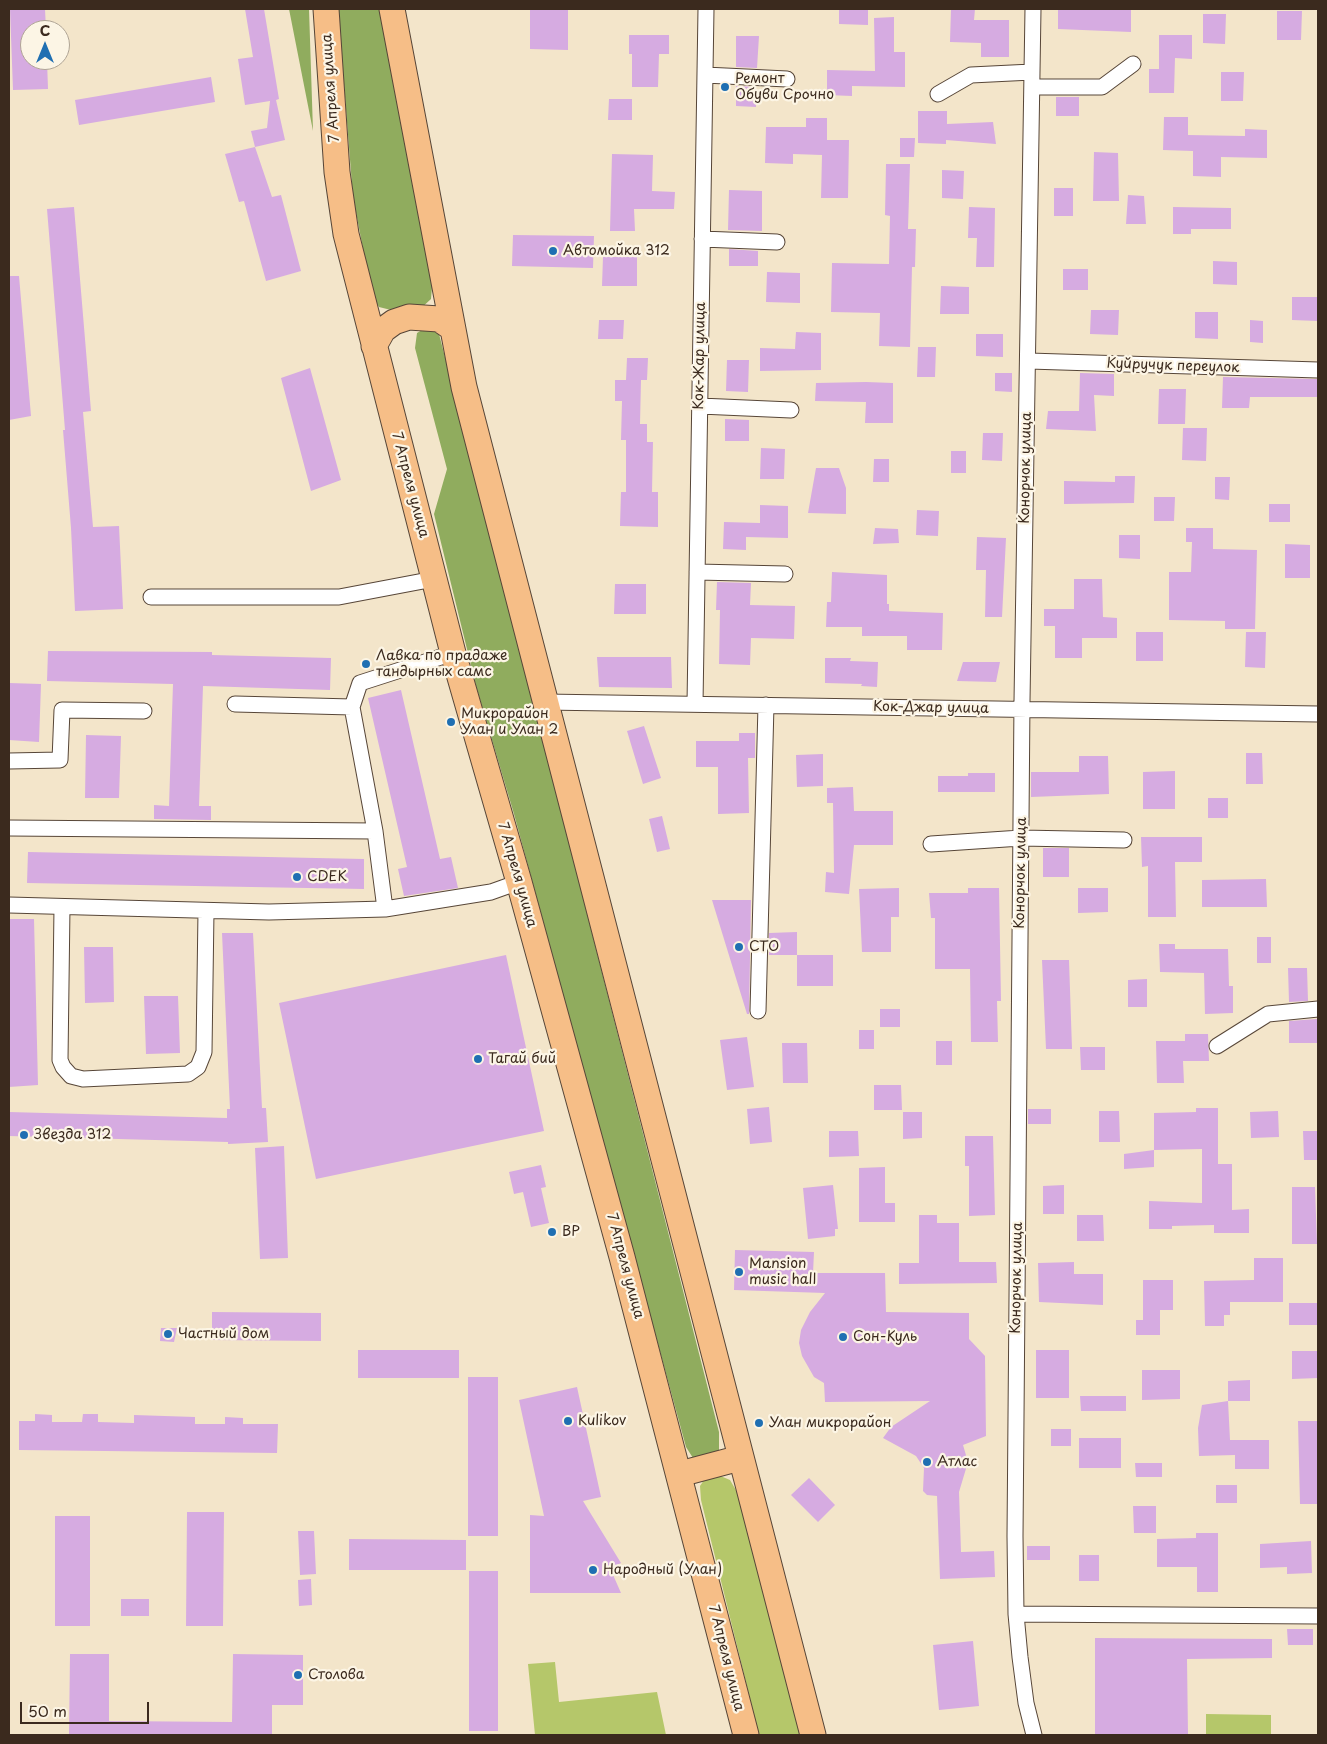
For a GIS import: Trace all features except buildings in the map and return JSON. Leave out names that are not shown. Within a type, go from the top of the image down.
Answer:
[{"type":"main road","name":"7 Апреля улица","points":[[326,9],[338,172],[346,234],[453,653],[520,882],[680,1474],[746,1735]]},
{"type":"main road","points":[[392,9],[464,387],[544,702],[813,1735]]},
{"type":"main road","points":[[374,346],[383,330],[394,322],[409,317],[439,319],[452,328]]},
{"type":"main road","points":[[680,1474],[740,1458]]},
{"type":"street","name":"Кок-Жар улица","points":[[695,704],[706,9]]},
{"type":"street","name":"Конорчок улица","points":[[1033,9],[1029,361],[1022,709],[1015,1517],[1016,1614],[1026,1703],[1034,1735]]},
{"type":"street","points":[[938,94],[971,75],[1102,87],[1133,64]]},
{"type":"street","points":[[705,75],[787,79]]},
{"type":"street","points":[[702,238],[777,242]]},
{"type":"street","name":"Куйручук переулок","points":[[1029,361],[1318,370]]},
{"type":"street","points":[[700,406],[791,410]]},
{"type":"street","points":[[697,572],[785,574]]},
{"type":"street","points":[[151,598],[339,598],[434,580]]},
{"type":"street","points":[[386,909],[375,831],[352,707],[360,683],[453,653]]},
{"type":"street","name":"Кок-Джар улица","points":[[544,702],[1318,714]]},
{"type":"street","points":[[235,704],[352,707]]},
{"type":"street","points":[[758,1011],[766,705]]},
{"type":"street","points":[[9,761],[60,760],[62,710],[144,710]]},
{"type":"street","points":[[9,828],[375,831]]},
{"type":"street","points":[[931,844],[1021,838],[1124,840]]},
{"type":"street","points":[[9,905],[206,912],[386,909],[491,892],[520,882]]},
{"type":"street","points":[[62,907],[60,1060],[71,1076],[83,1079],[188,1074],[198,1067],[204,1052],[206,912]]},
{"type":"street","points":[[1217,1046],[1268,1014],[1318,1008]]},
{"type":"street","points":[[1016,1614],[1318,1616]]},
{"type":"green space","points":[[289,9],[309,9],[313,131]]},
{"type":"green space","points":[[338,9],[381,9],[432,287],[431,299],[418,311],[395,311],[379,307],[372,295],[353,197]]},
{"type":"green space","points":[[427,327],[439,334],[459,411],[719,1432],[719,1452],[693,1458],[686,1447],[514,814],[476,686],[434,514],[447,469],[415,348],[417,333]]},
{"type":"green space","points":[[718,1475],[730,1480],[737,1492],[800,1735],[759,1735],[701,1500],[700,1486],[706,1477]]},
{"type":"green space","points":[[555,1662],[559,1702],[657,1692],[666,1735],[535,1735],[528,1664]]},
{"type":"green space","points":[[1206,1714],[1271,1715],[1271,1735],[1206,1735]]},
{"type":"place","name":"Ремонт Обуви Срочно","points":[[725,87]]},
{"type":"place","name":"Автомойка 312","points":[[553,251]]},
{"type":"place","name":"Лавка по прадаже тандырных самс","points":[[366,664]]},
{"type":"place","name":"Микрорайон Улан и Улан 2","points":[[451,722]]},
{"type":"place","name":"CDEK","points":[[297,877]]},
{"type":"place","name":"СТО","points":[[739,947]]},
{"type":"place","name":"Тагай бий","points":[[478,1059]]},
{"type":"place","name":"Звезда 312","points":[[24,1135]]},
{"type":"place","name":"BP","points":[[552,1232]]},
{"type":"place","name":"Mansion music hall","points":[[739,1272]]},
{"type":"place","name":"Частный дом","points":[[168,1334]]},
{"type":"place","name":"Сон-Куль","points":[[843,1337]]},
{"type":"place","name":"Kulikov","points":[[568,1421]]},
{"type":"place","name":"Улан микрорайон","points":[[759,1423]]},
{"type":"place","name":"Атлас","points":[[927,1462]]},
{"type":"place","name":"Народный (Улан)","points":[[593,1570]]},
{"type":"place","name":"Столова","points":[[298,1675]]}]
